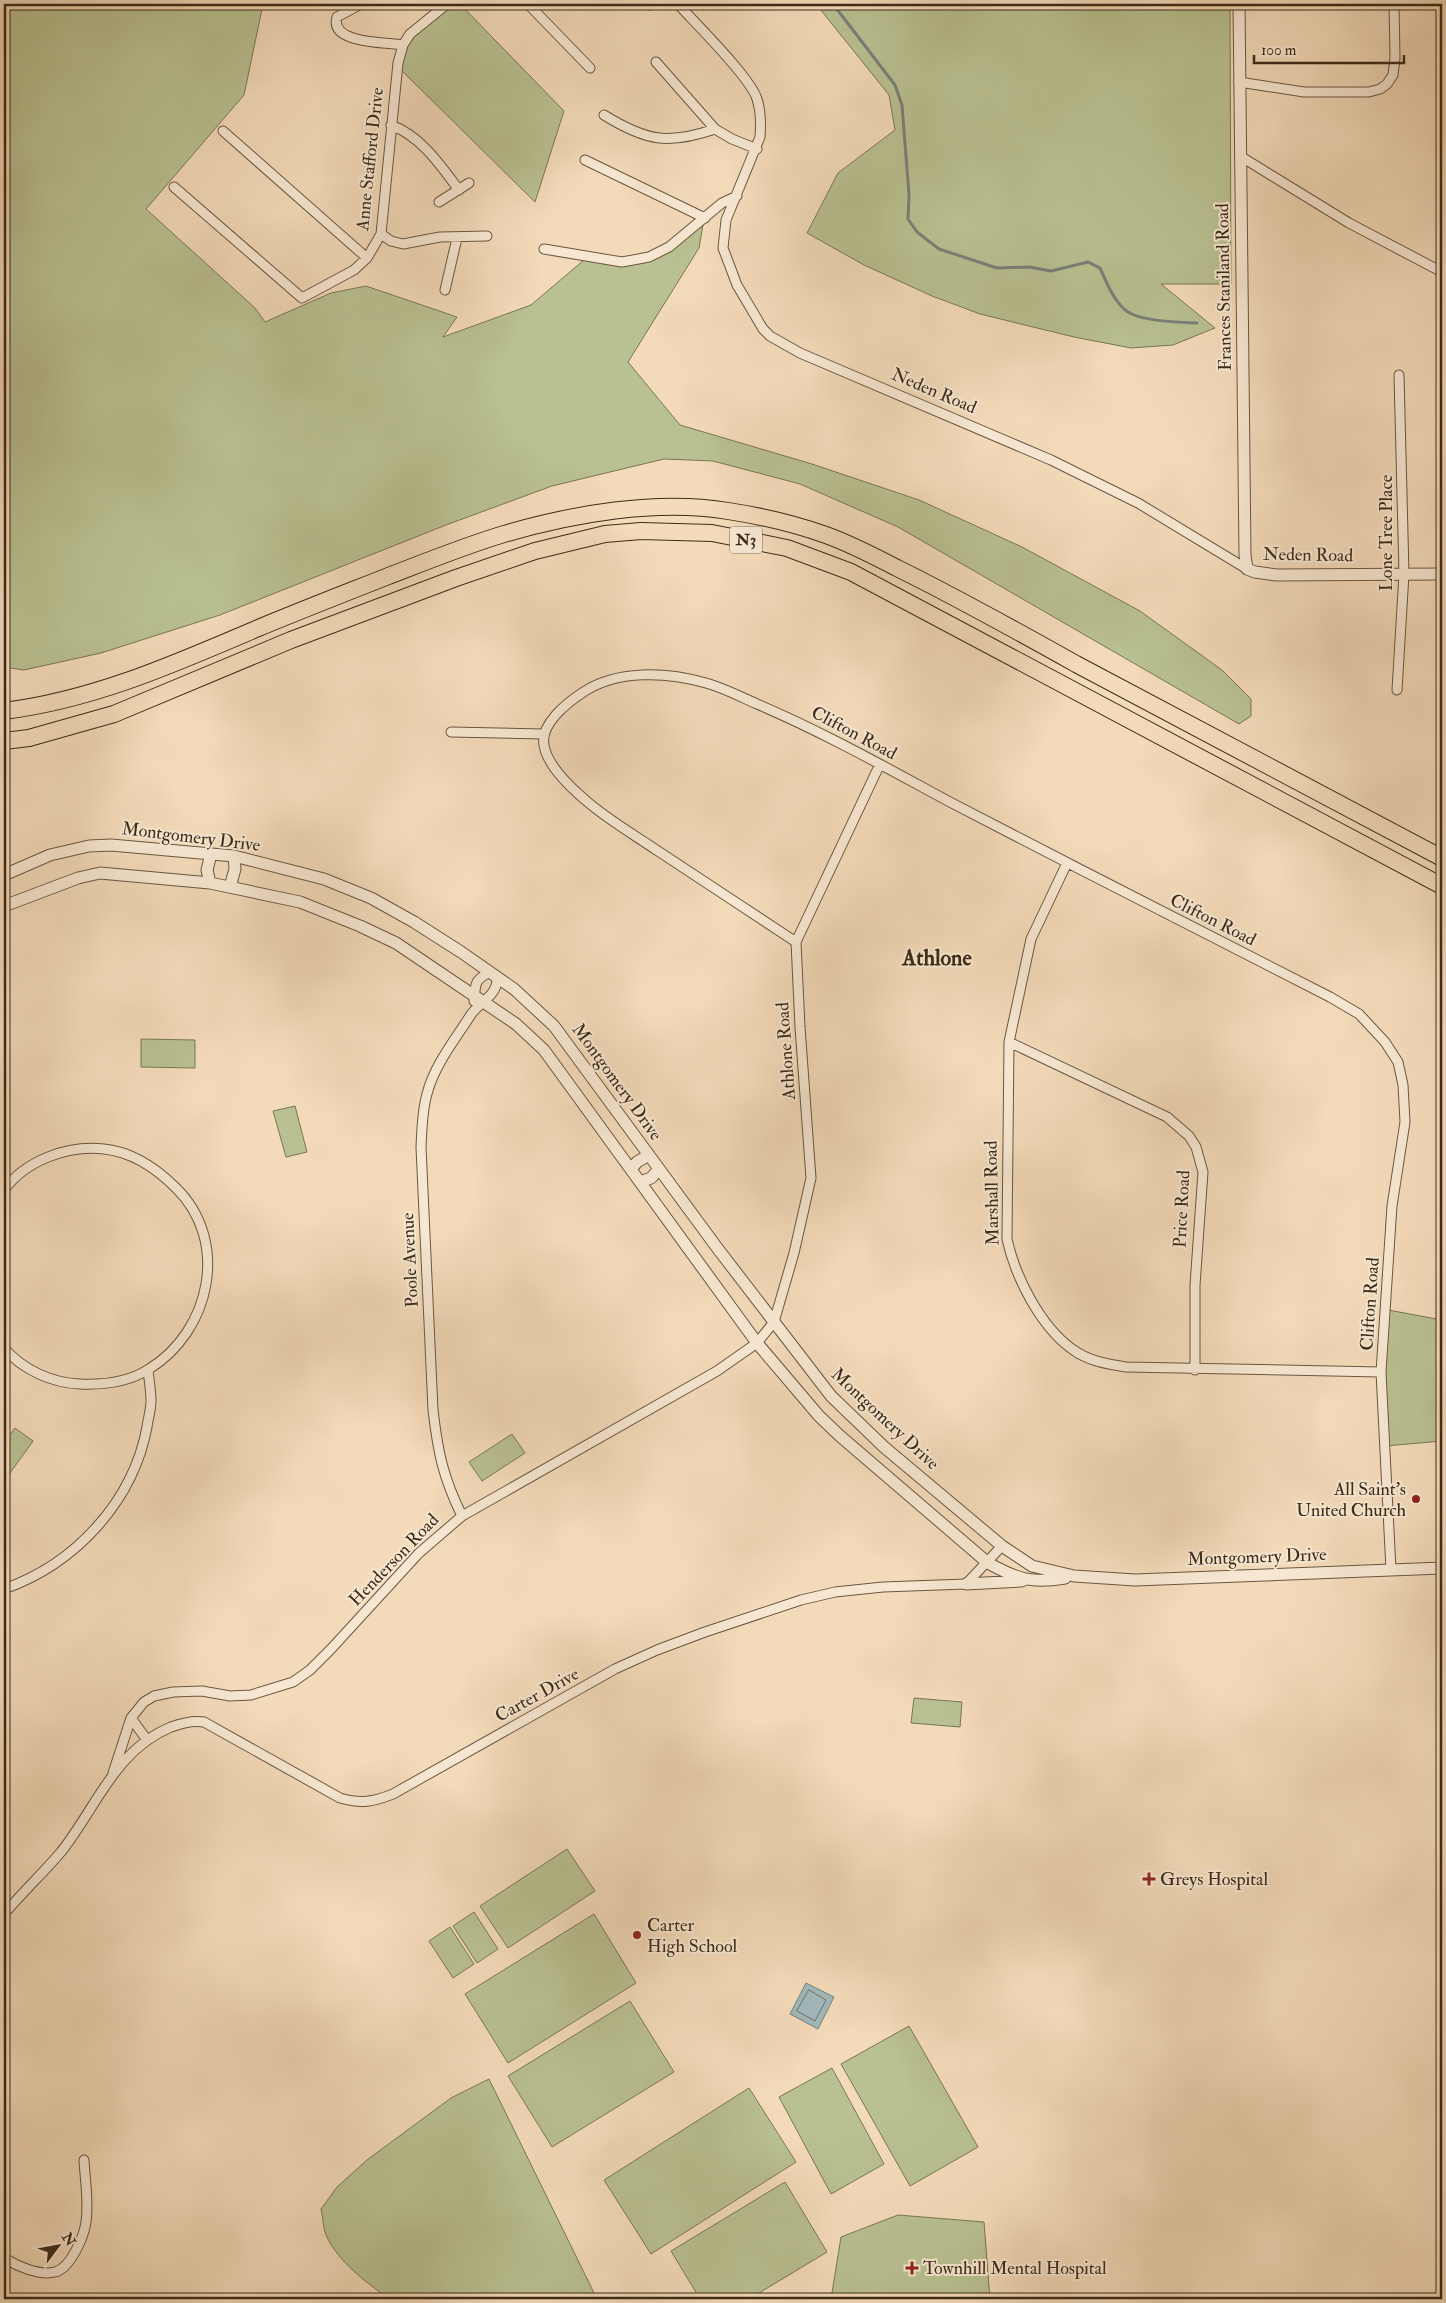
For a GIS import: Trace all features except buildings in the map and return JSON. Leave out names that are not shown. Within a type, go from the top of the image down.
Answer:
[{"type":"highway","name":"N3","points":[[4,711],[78,698],[111,687],[291,614],[448,553],[503,534],[546,523],[629,509],[678,507],[724,510],[785,523],[826,535],[922,580],[1241,753],[1442,858]]},
{"type":"highway","name":"N3","points":[[4,742],[70,728],[114,714],[291,640],[535,551],[605,534],[641,531],[712,533],[787,548],[851,572],[1442,886]]},
{"type":"street","points":[[361,4],[337,17],[336,22],[344,36],[403,45]]},
{"type":"street","name":"Anne Stafford Drive","points":[[174,187],[302,298],[354,270],[367,258],[381,234],[394,87],[403,45],[410,34],[447,4]]},
{"type":"street","points":[[528,4],[590,68]]},
{"type":"street","name":"Neden Road","points":[[678,4],[753,90],[757,98],[761,124],[757,149],[726,220],[723,248],[737,285],[755,317],[770,336],[800,353],[1051,460],[1138,503],[1255,572],[1276,575],[1442,574]]},
{"type":"street","name":"Frances Staniland Road","points":[[1239,4],[1244,554],[1247,569]]},
{"type":"street","points":[[1239,82],[1304,92],[1369,92],[1380,89],[1387,84],[1393,75],[1395,58],[1394,4]]},
{"type":"street","points":[[656,62],[715,129],[732,139],[757,149]]},
{"type":"street","points":[[604,115],[639,135],[662,140],[715,129]]},
{"type":"street","points":[[391,125],[399,128],[427,150],[459,190]]},
{"type":"street","points":[[223,131],[367,258]]},
{"type":"street","points":[[1240,156],[1349,223],[1442,272]]},
{"type":"street","points":[[585,160],[705,218]]},
{"type":"street","points":[[439,202],[468,183]]},
{"type":"street","points":[[544,249],[594,258],[634,261],[660,253],[722,204],[737,196]]},
{"type":"street","points":[[381,234],[391,241],[403,244],[440,237],[487,236]]},
{"type":"street","points":[[445,290],[457,238]]},
{"type":"street","name":"Lone Tree Place","points":[[1397,690],[1404,574],[1400,375]]},
{"type":"street","name":"Clifton Road","points":[[544,734],[553,719],[571,701],[590,687],[612,679],[638,675],[666,675],[707,683],[795,720],[1067,863],[1330,997],[1358,1014],[1385,1042],[1398,1062],[1403,1085],[1405,1122],[1392,1206],[1381,1372],[1391,1570]]},
{"type":"street","points":[[451,732],[544,734],[544,744],[549,759],[563,778],[585,800],[796,942]]},
{"type":"street","name":"Athlone Road","points":[[757,1343],[774,1322],[794,1253],[812,1178],[800,1027],[796,942],[880,764]]},
{"type":"street","name":"Montgomery Drive","points":[[4,874],[50,855],[89,846],[121,846],[234,856],[324,879],[370,898],[414,922],[493,975],[532,1004],[554,1026],[659,1169],[831,1396],[884,1447],[1002,1546],[1032,1566],[1074,1576],[1135,1580],[1442,1568]]},
{"type":"street","points":[[210,854],[207,864],[210,884]]},
{"type":"street","points":[[230,887],[235,869],[234,856]]},
{"type":"street","name":"Marshall Road","points":[[1067,863],[1031,939],[1009,1042],[1007,1238],[1011,1260],[1022,1285],[1037,1311],[1071,1349],[1094,1361],[1126,1367],[1195,1370],[1381,1372]]},
{"type":"street","name":"Montgomery Drive","points":[[4,906],[92,873],[110,873],[230,887],[300,902],[377,933],[396,944],[516,1024],[544,1050],[757,1343],[819,1416],[854,1449],[988,1563],[1008,1574],[1028,1581],[1074,1576]]},
{"type":"street","name":"Poole Avenue","points":[[462,1516],[445,1477],[438,1453],[433,1410],[421,1147],[427,1092],[439,1065],[478,1000],[495,990],[493,975],[477,981],[474,988],[478,1000]]},
{"type":"street","name":"Price Road","points":[[1009,1042],[1167,1116],[1185,1132],[1196,1147],[1202,1172],[1195,1285],[1195,1370]]},
{"type":"street","points":[[4,1190],[23,1170],[67,1151],[89,1148],[115,1150],[141,1160],[166,1178],[184,1195],[200,1222],[207,1242],[208,1270],[205,1294],[184,1338],[167,1356],[148,1370],[117,1382],[100,1385],[73,1384],[51,1380],[26,1367],[4,1348]]},
{"type":"street","points":[[631,1169],[637,1162],[649,1155]]},
{"type":"street","points":[[640,1182],[651,1178],[659,1169]]},
{"type":"street","name":"Henderson Road","points":[[113,1773],[131,1718],[144,1702],[163,1694],[202,1691],[230,1696],[251,1695],[293,1682],[310,1670],[331,1649],[419,1553],[462,1516],[717,1371],[757,1343]]},
{"type":"street","points":[[4,1589],[21,1583],[66,1555],[94,1531],[113,1507],[131,1476],[144,1441],[151,1402],[148,1370]]},
{"type":"street","points":[[854,1449],[868,1432]]},
{"type":"street","points":[[873,1464],[884,1447]]},
{"type":"street","points":[[966,1584],[988,1563],[1002,1546]]},
{"type":"street","points":[[966,1584],[1028,1581]]},
{"type":"street","name":"Carter Drive","points":[[147,1740],[174,1726],[189,1721],[204,1722],[340,1798],[356,1802],[368,1801],[393,1794],[616,1669],[657,1650],[705,1632],[801,1600],[835,1592],[883,1587],[966,1584]]},
{"type":"street","points":[[131,1718],[147,1740]]},
{"type":"street","name":"Henderson Road","points":[[4,1914],[60,1852],[113,1773],[147,1740]]},
{"type":"street","points":[[4,2258],[24,2268],[48,2272],[54,2272],[65,2265],[82,2239],[86,2220],[84,2160]]},
{"type":"green space","points":[[4,4],[263,4],[244,95],[146,209],[255,308],[265,322],[331,293],[366,286],[457,317],[443,337],[531,305],[584,260],[627,261],[651,253],[704,219],[699,248],[628,362],[680,425],[812,464],[919,500],[1022,547],[1140,611],[1222,670],[1251,699],[1251,716],[1239,724],[898,527],[800,484],[713,461],[664,459],[552,486],[446,525],[220,615],[101,653],[24,670],[4,667]]},
{"type":"green space","points":[[450,4],[460,4],[564,111],[535,202],[401,70],[406,48],[414,35]]},
{"type":"green space","points":[[816,4],[1230,4],[1231,284],[1161,284],[1215,328],[1173,345],[1131,348],[1074,337],[980,314],[932,296],[864,265],[807,233],[838,173],[895,130],[889,95]]},
{"type":"green space","points":[[141,1039],[195,1040],[195,1068],[141,1067]]},
{"type":"green space","points":[[295,1106],[307,1152],[286,1157],[273,1111]]},
{"type":"green space","points":[[1383,1309],[1442,1320],[1442,1441],[1385,1446]]},
{"type":"green space","points":[[15,1428],[33,1441],[5,1480],[4,1443]]},
{"type":"green space","points":[[512,1434],[525,1453],[482,1481],[469,1462]]},
{"type":"green space","points":[[914,1698],[962,1702],[960,1727],[911,1723]]},
{"type":"green space","points":[[567,1849],[595,1891],[508,1948],[480,1906]]},
{"type":"green space","points":[[474,1912],[498,1949],[477,1963],[453,1926]]},
{"type":"green space","points":[[594,1914],[636,1983],[508,2063],[465,1994]]},
{"type":"green space","points":[[450,1927],[474,1964],[453,1978],[429,1941]]},
{"type":"green space","points":[[630,2001],[674,2072],[552,2147],[508,2076]]},
{"type":"green space","points":[[909,2026],[978,2147],[910,2186],[841,2064]]},
{"type":"green space","points":[[832,2068],[884,2164],[831,2194],[779,2097]]},
{"type":"green space","points":[[489,2079],[597,2299],[389,2299],[345,2263],[326,2235],[321,2209],[337,2187],[367,2160],[451,2098]]},
{"type":"green space","points":[[749,2088],[796,2162],[651,2254],[604,2180]]},
{"type":"green space","points":[[785,2182],[827,2252],[749,2299],[700,2299],[671,2251]]},
{"type":"green space","name":"Townhill Mental Hospital","points":[[898,2215],[984,2222],[990,2299],[831,2299],[841,2237]]},
{"type":"water","points":[[806,1983],[834,1997],[818,2029],[790,2014]]},
{"type":"waterway","points":[[833,4],[895,85],[902,105],[909,195],[908,219],[917,232],[939,249],[997,268],[1029,267],[1051,271],[1088,262],[1100,268],[1116,299],[1129,313],[1147,319],[1197,323]]},
{"type":"place","name":"All Saint's United Church","points":[[1416,1499]]},
{"type":"place","name":"Greys Hospital","points":[[1149,1879]]},
{"type":"place","name":"Carter High School","points":[[637,1935]]},
{"type":"place","name":"Townhill Mental Hospital","points":[[912,2268]]},
{"type":"district","name":"Athlone","points":[[937,958]]}]
